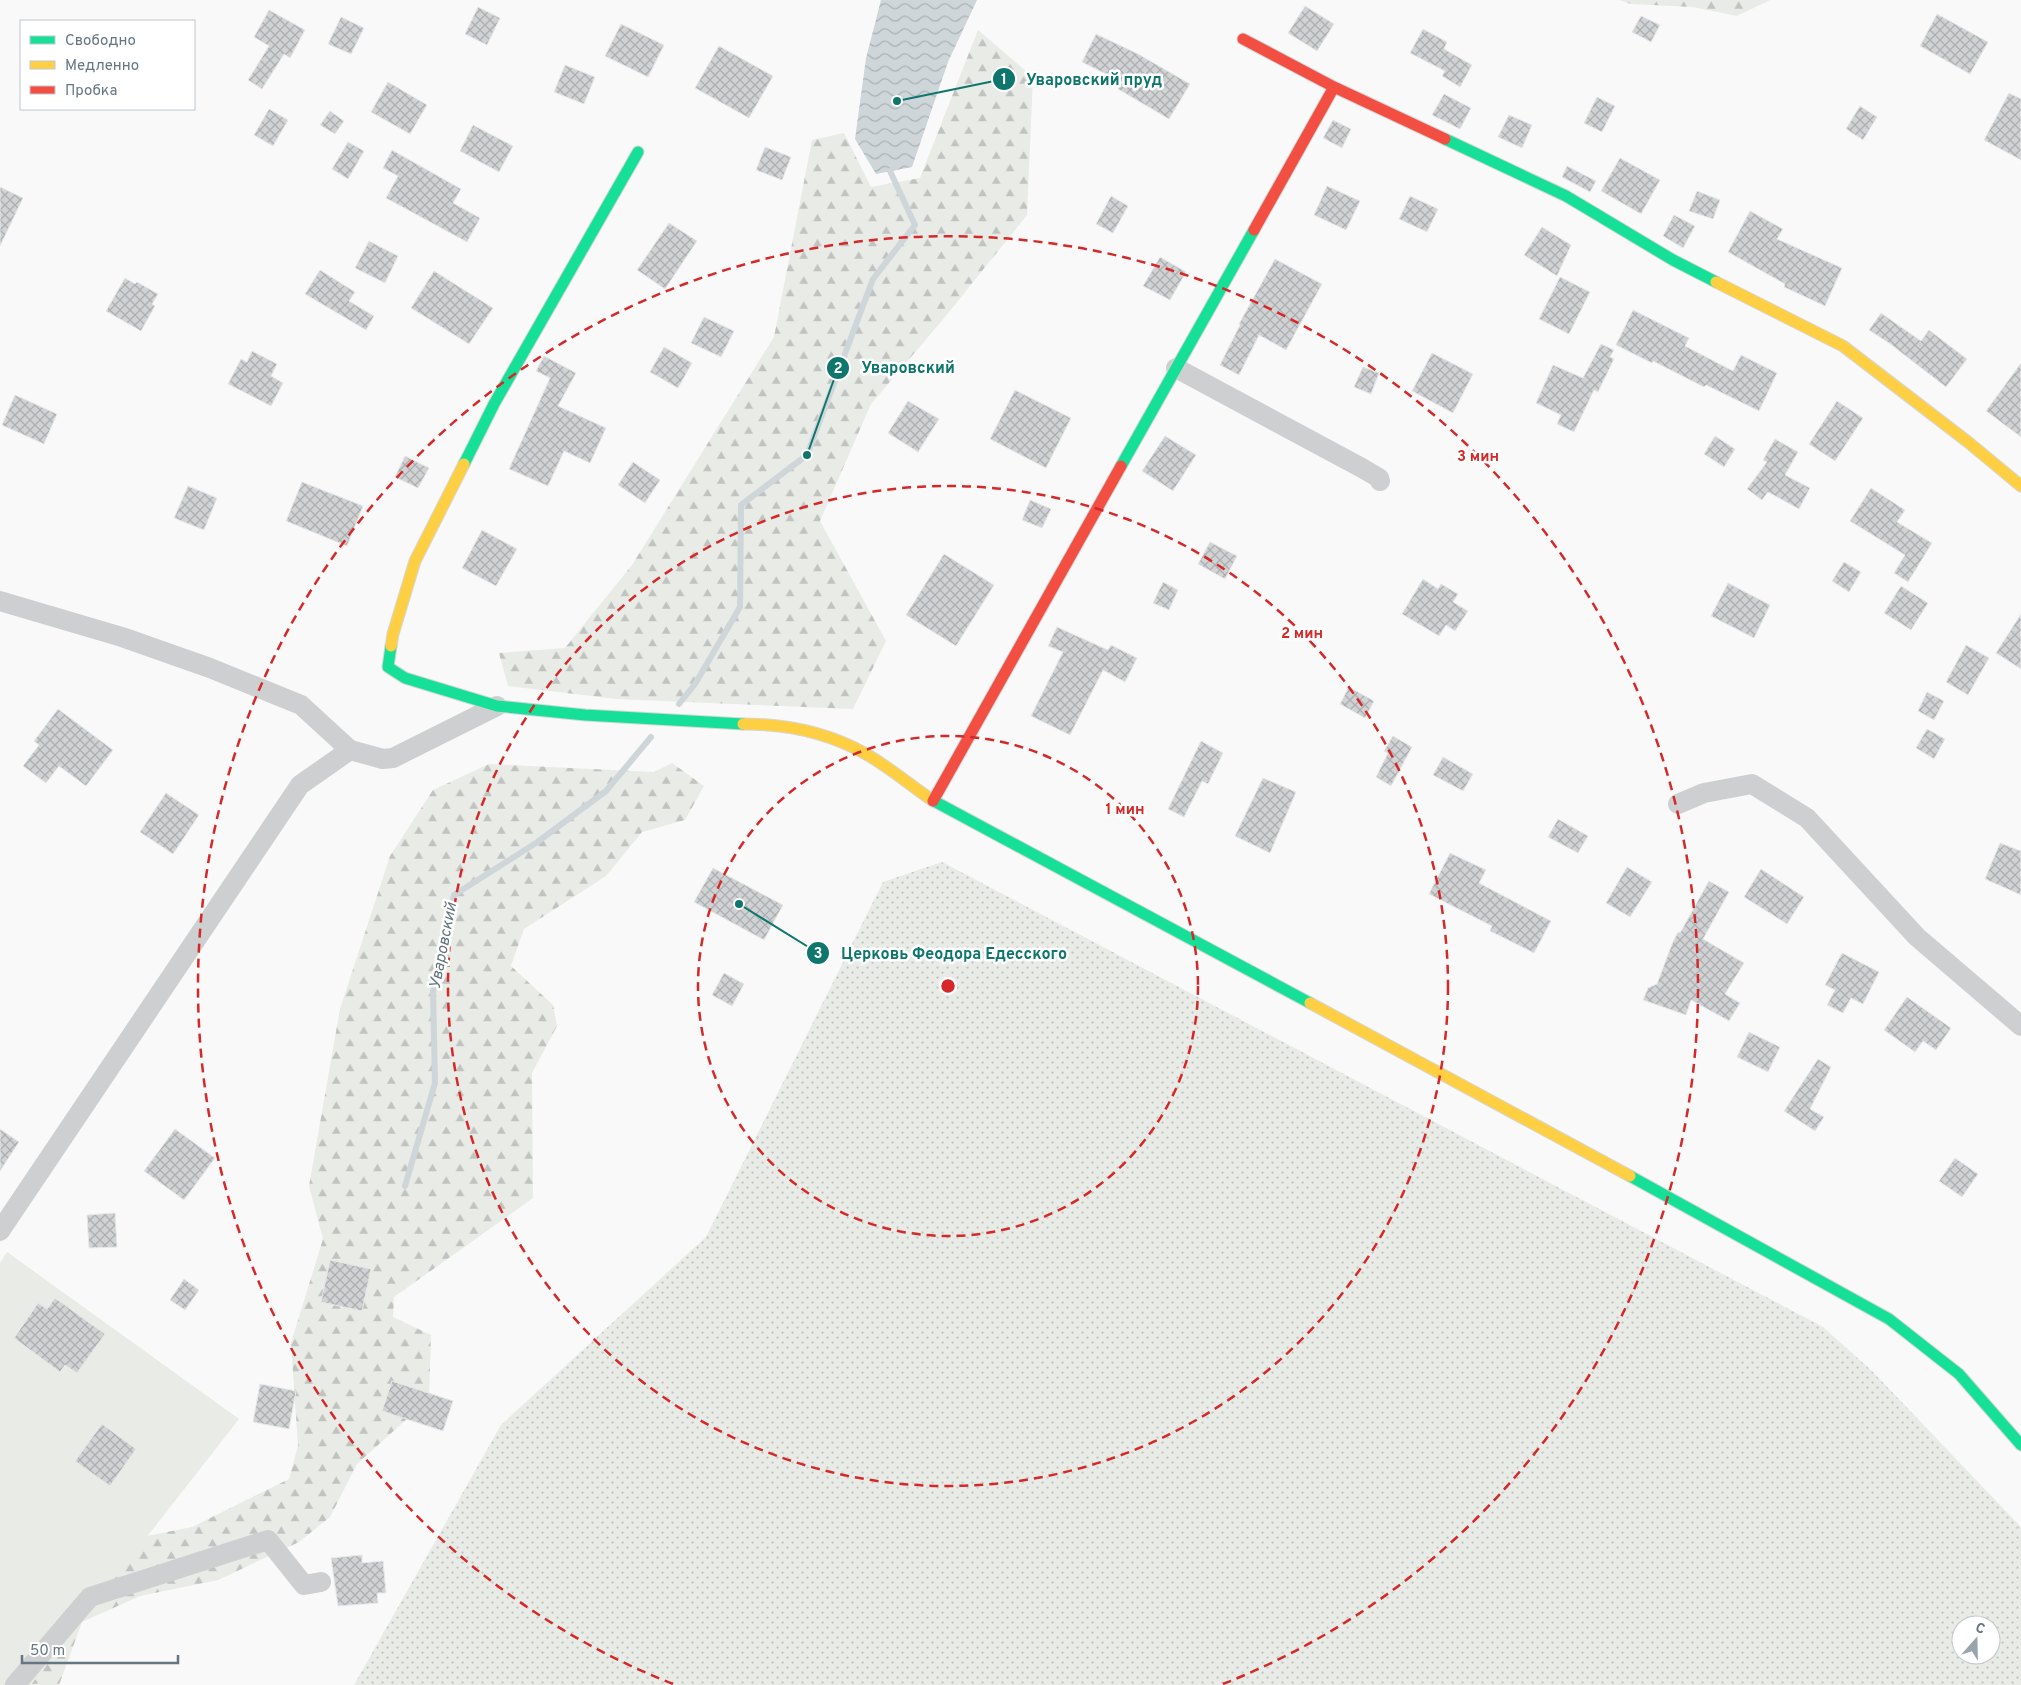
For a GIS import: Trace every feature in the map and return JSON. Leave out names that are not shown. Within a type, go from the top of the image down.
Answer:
[{"type":"street","points":[[1243,39],[1334,87],[1566,196],[1674,260],[1843,346],[1968,442],[2021,486]]},
{"type":"street","points":[[933,801],[1334,87]]},
{"type":"street","points":[[638,152],[494,404],[415,562],[393,634],[388,668],[405,678],[497,706],[594,716],[707,723],[767,724],[827,736],[866,754],[933,801],[1562,1138],[1889,1319],[1958,1374],[2021,1445]]},
{"type":"street","points":[[1176,368],[1362,468],[1379,478],[1380,481]]},
{"type":"street","points":[[0,600],[122,636],[210,668],[300,705],[350,750],[383,759],[393,758],[497,706]]},
{"type":"street","points":[[0,1231],[300,785],[350,750]]},
{"type":"street","points":[[1678,804],[1704,794],[1752,784],[1807,818],[1917,937],[2021,1026]]},
{"type":"street","points":[[15,1685],[90,1597],[268,1540],[304,1585],[321,1582]]},
{"type":"green space","points":[[1619,0],[1770,0],[1737,16],[1693,7],[1631,4]]},
{"type":"green space","points":[[978,30],[1033,77],[1027,215],[945,317],[871,404],[820,521],[886,641],[853,709],[616,699],[508,686],[499,653],[565,648],[632,565],[774,337],[812,140],[844,133],[871,187],[920,178]]},
{"type":"green space","points":[[672,763],[704,786],[685,820],[642,832],[606,876],[524,929],[511,966],[553,1005],[557,1026],[532,1073],[533,1198],[394,1297],[393,1317],[431,1335],[429,1399],[357,1464],[330,1517],[299,1542],[218,1580],[140,1596],[82,1622],[59,1685],[0,1685],[67,1552],[192,1527],[289,1479],[298,1446],[291,1343],[323,1239],[309,1186],[340,1009],[390,856],[433,790],[489,764],[654,772]]},
{"type":"green space","points":[[942,862],[1823,1327],[1872,1371],[2021,1527],[2021,1685],[354,1685],[501,1425],[706,1237],[883,882]]},
{"type":"green space","points":[[7,1252],[239,1419],[31,1685],[0,1685],[0,1263]]},
{"type":"water","points":[[881,0],[977,0],[948,62],[912,167],[876,174],[855,139],[866,58]]},
{"type":"building","points":[[1305,6],[1334,24],[1317,51],[1288,33]]},
{"type":"building","points":[[478,7],[500,18],[487,45],[465,34]]},
{"type":"building","points":[[269,10],[305,30],[290,58],[284,54],[262,89],[248,80],[269,46],[254,37]]},
{"type":"building","points":[[1937,14],[1988,42],[1970,74],[1920,46]]},
{"type":"building","points":[[1641,16],[1660,25],[1651,42],[1632,32]]},
{"type":"building","points":[[341,17],[364,28],[351,54],[328,44]]},
{"type":"building","points":[[621,24],[664,45],[648,77],[605,56]]},
{"type":"building","points":[[1423,29],[1447,42],[1444,49],[1472,65],[1460,87],[1442,76],[1445,71],[1410,53]]},
{"type":"building","points":[[1096,34],[1138,54],[1190,84],[1169,119],[1118,89],[1122,82],[1082,62]]},
{"type":"building","points":[[719,46],[773,76],[749,118],[695,88]]},
{"type":"building","points":[[565,65],[595,77],[584,104],[554,92]]},
{"type":"building","points":[[388,82],[427,105],[410,134],[371,112]]},
{"type":"building","points":[[2009,93],[2021,99],[2021,160],[1984,140]]},
{"type":"building","points":[[1444,94],[1471,108],[1460,129],[1432,115]]},
{"type":"building","points":[[1597,97],[1615,106],[1602,132],[1584,123]]},
{"type":"building","points":[[1860,106],[1877,117],[1863,140],[1846,129]]},
{"type":"building","points":[[269,109],[288,120],[273,146],[254,135]]},
{"type":"building","points":[[330,111],[344,121],[335,134],[320,125]]},
{"type":"building","points":[[1509,115],[1532,125],[1522,148],[1498,137]]},
{"type":"building","points":[[1333,120],[1351,129],[1342,148],[1323,138]]},
{"type":"building","points":[[473,125],[513,146],[499,172],[460,151]]},
{"type":"building","points":[[348,142],[364,151],[348,179],[332,169]]},
{"type":"building","points":[[765,147],[791,157],[782,180],[756,170]]},
{"type":"building","points":[[392,150],[461,189],[453,203],[480,218],[467,242],[386,198],[398,176],[383,168]]},
{"type":"building","points":[[1620,158],[1660,180],[1641,214],[1601,191]]},
{"type":"building","points":[[1567,166],[1596,181],[1590,192],[1562,177]]},
{"type":"building","points":[[1327,186],[1360,201],[1346,230],[1314,215]]},
{"type":"building","points":[[0,187],[23,198],[0,246]]},
{"type":"building","points":[[1697,191],[1720,200],[1713,219],[1689,211]]},
{"type":"building","points":[[1111,196],[1128,206],[1113,233],[1096,224]]},
{"type":"building","points":[[1410,196],[1438,209],[1427,232],[1399,219]]},
{"type":"building","points":[[1750,211],[1783,229],[1777,239],[1842,268],[1825,306],[1784,287],[1785,284],[1728,252]]},
{"type":"building","points":[[1674,215],[1695,226],[1683,248],[1663,236]]},
{"type":"building","points":[[669,223],[697,241],[665,289],[637,270]]},
{"type":"building","points":[[1542,227],[1571,245],[1557,276],[1524,255]]},
{"type":"building","points":[[369,241],[398,256],[385,283],[355,268]]},
{"type":"building","points":[[1160,257],[1186,272],[1170,300],[1143,286]]},
{"type":"building","points":[[1275,259],[1322,284],[1286,350],[1259,335],[1239,375],[1220,365],[1239,324]]},
{"type":"building","points":[[320,270],[355,292],[349,301],[374,316],[366,330],[305,294]]},
{"type":"building","points":[[434,271],[493,308],[469,344],[411,308]]},
{"type":"building","points":[[1560,277],[1590,292],[1569,334],[1539,319]]},
{"type":"building","points":[[125,278],[135,284],[137,282],[158,294],[152,304],[155,306],[141,331],[106,311]]},
{"type":"building","points":[[1633,310],[1689,338],[1685,346],[1733,371],[1741,355],[1777,373],[1759,411],[1616,345]]},
{"type":"building","points":[[1881,313],[1921,341],[1929,330],[1967,359],[1946,387],[1869,330]]},
{"type":"building","points":[[704,317],[734,331],[721,357],[691,343]]},
{"type":"building","points":[[1601,344],[1614,350],[1610,357],[1614,359],[1598,392],[1594,390],[1574,432],[1557,424],[1561,415],[1536,403],[1553,365],[1583,378]]},
{"type":"building","points":[[664,347],[692,363],[678,388],[650,372]]},
{"type":"building","points":[[252,351],[277,364],[271,376],[283,383],[271,406],[228,384],[241,359],[247,362]]},
{"type":"building","points":[[1432,353],[1473,374],[1453,413],[1412,391]]},
{"type":"building","points":[[544,356],[576,373],[558,406],[606,428],[590,463],[564,451],[548,486],[509,469],[550,378],[536,371]]},
{"type":"building","points":[[2021,363],[2021,437],[1986,411]]},
{"type":"building","points":[[1363,367],[1379,373],[1371,394],[1354,387]]},
{"type":"building","points":[[1015,390],[1071,418],[1046,468],[990,439]]},
{"type":"building","points":[[15,395],[57,414],[44,444],[2,425]]},
{"type":"building","points":[[908,401],[939,419],[918,452],[888,433]]},
{"type":"building","points":[[1837,401],[1863,418],[1835,461],[1809,444]]},
{"type":"building","points":[[1165,436],[1196,455],[1173,491],[1142,471]]},
{"type":"building","points":[[1715,436],[1735,449],[1724,467],[1704,454]]},
{"type":"building","points":[[1775,439],[1798,452],[1785,475],[1810,488],[1799,509],[1768,492],[1762,500],[1747,489],[1767,462],[1763,460]]},
{"type":"building","points":[[405,456],[429,468],[418,488],[395,477]]},
{"type":"building","points":[[633,462],[660,480],[645,503],[618,485]]},
{"type":"building","points":[[302,482],[363,506],[347,546],[286,521]]},
{"type":"building","points":[[188,486],[217,498],[204,530],[174,518]]},
{"type":"building","points":[[1871,488],[1905,510],[1897,522],[1932,543],[1908,582],[1894,573],[1905,555],[1850,521]]},
{"type":"building","points":[[1030,500],[1051,509],[1042,528],[1022,520]]},
{"type":"building","points":[[482,530],[517,549],[496,586],[462,568]]},
{"type":"building","points":[[1210,542],[1237,556],[1225,579],[1198,564]]},
{"type":"building","points":[[944,554],[994,585],[956,646],[906,615]]},
{"type":"building","points":[[1844,562],[1861,572],[1849,592],[1832,581]]},
{"type":"building","points":[[1423,579],[1438,589],[1441,584],[1458,594],[1453,602],[1468,611],[1455,631],[1446,625],[1439,636],[1402,614]]},
{"type":"building","points":[[1163,582],[1178,590],[1169,610],[1153,603]]},
{"type":"building","points":[[1728,583],[1770,605],[1754,638],[1711,616]]},
{"type":"building","points":[[1901,586],[1928,603],[1911,630],[1884,613]]},
{"type":"building","points":[[2021,614],[2021,669],[1996,653]]},
{"type":"building","points":[[1057,627],[1108,650],[1111,645],[1137,658],[1125,682],[1103,670],[1070,735],[1031,716],[1063,652],[1048,646]]},
{"type":"building","points":[[1966,645],[1989,658],[1968,695],[1946,682]]},
{"type":"building","points":[[1349,687],[1374,701],[1365,718],[1340,704]]},
{"type":"building","points":[[1927,692],[1944,701],[1934,720],[1918,711]]},
{"type":"building","points":[[58,709],[113,750],[86,786],[59,766],[46,783],[23,766],[39,745],[34,741]]},
{"type":"building","points":[[1927,729],[1945,739],[1934,759],[1916,748]]},
{"type":"building","points":[[1393,736],[1412,747],[1391,786],[1376,777],[1388,753],[1384,751]]},
{"type":"building","points":[[1201,741],[1223,753],[1208,784],[1202,781],[1184,817],[1168,809]]},
{"type":"building","points":[[1443,757],[1473,774],[1463,791],[1433,775]]},
{"type":"building","points":[[1263,778],[1296,792],[1270,853],[1235,836]]},
{"type":"building","points":[[166,793],[199,815],[173,854],[140,832]]},
{"type":"building","points":[[1558,819],[1588,836],[1578,853],[1548,837]]},
{"type":"building","points":[[2000,843],[2021,851],[2021,895],[1985,879]]},
{"type":"building","points":[[1450,853],[1486,870],[1479,883],[1551,921],[1534,953],[1490,931],[1492,926],[1429,894]]},
{"type":"building","points":[[1627,867],[1652,882],[1630,917],[1606,903]]},
{"type":"building","points":[[713,868],[783,905],[764,940],[694,902]]},
{"type":"building","points":[[1761,869],[1804,897],[1787,924],[1744,897]]},
{"type":"building","points":[[1709,881],[1729,892],[1703,939],[1744,963],[1725,994],[1740,1003],[1729,1021],[1691,1000],[1686,1015],[1643,1000],[1648,988],[1657,984],[1678,932],[1680,933]]},
{"type":"building","points":[[1842,953],[1879,972],[1863,1004],[1851,998],[1843,1013],[1827,1005],[1835,990],[1825,985]]},
{"type":"building","points":[[724,973],[744,984],[732,1006],[712,995]]},
{"type":"building","points":[[1907,997],[1951,1028],[1936,1050],[1923,1041],[1915,1052],[1884,1030]]},
{"type":"building","points":[[1749,1032],[1780,1047],[1768,1072],[1737,1057]]},
{"type":"building","points":[[1818,1059],[1831,1067],[1810,1109],[1824,1117],[1815,1131],[1784,1111]]},
{"type":"building","points":[[0,1129],[19,1142],[0,1171]]},
{"type":"building","points":[[175,1129],[215,1158],[184,1200],[144,1171]]},
{"type":"building","points":[[1955,1158],[1978,1174],[1962,1197],[1939,1181]]},
{"type":"building","points":[[115,1213],[117,1247],[89,1248],[87,1215]]},
{"type":"building","points":[[330,1260],[371,1269],[362,1311],[321,1302]]},
{"type":"building","points":[[184,1279],[199,1290],[185,1310],[170,1300]]},
{"type":"building","points":[[55,1298],[105,1334],[77,1373],[65,1365],[60,1372],[14,1338],[38,1303],[47,1309]]},
{"type":"building","points":[[392,1381],[453,1401],[443,1431],[382,1411]]},
{"type":"building","points":[[260,1384],[296,1391],[289,1429],[253,1422]]},
{"type":"building","points":[[102,1424],[136,1449],[110,1486],[75,1461]]},
{"type":"building","points":[[362,1555],[362,1563],[383,1561],[386,1593],[377,1593],[378,1603],[338,1606],[331,1558]]},
{"type":"waterway","name":"Уваровский","points":[[679,704],[695,684],[740,607],[741,505],[807,455],[873,279],[915,225],[890,171]]},
{"type":"waterway","name":"Уваровский","points":[[405,1186],[435,1083],[433,991],[454,895],[536,843],[606,791],[651,737]]},
{"type":"traffic: fast","points":[[1445,139],[1566,196],[1673,260],[1716,282]]},
{"type":"traffic: fast","points":[[464,464],[494,404],[638,152]]},
{"type":"traffic: fast","points":[[1121,466],[1254,230]]},
{"type":"traffic: fast","points":[[391,646],[388,667],[405,678],[497,706],[585,715],[743,724]]},
{"type":"traffic: fast","points":[[932,800],[1310,1003]]},
{"type":"traffic: fast","points":[[1630,1176],[1889,1319],[1959,1374],[2021,1445]]},
{"type":"traffic: slow","points":[[1716,282],[1843,346],[1968,442],[2021,486]]},
{"type":"traffic: slow","points":[[391,646],[415,561],[464,464]]},
{"type":"traffic: slow","points":[[743,724],[791,728],[837,740],[875,759],[932,800]]},
{"type":"traffic: slow","points":[[1310,1003],[1630,1176]]},
{"type":"traffic: jam","points":[[1243,39],[1334,87],[1445,139]]},
{"type":"traffic: jam","points":[[1254,230],[1334,87]]},
{"type":"traffic: jam","points":[[933,801],[1121,466]]},
{"type":"place","name":"Уваровский пруд","points":[[897,101]]},
{"type":"place","name":"Уваровский","points":[[807,455]]},
{"type":"place","name":"Церковь Феодора Едесского","points":[[739,904]]}]
